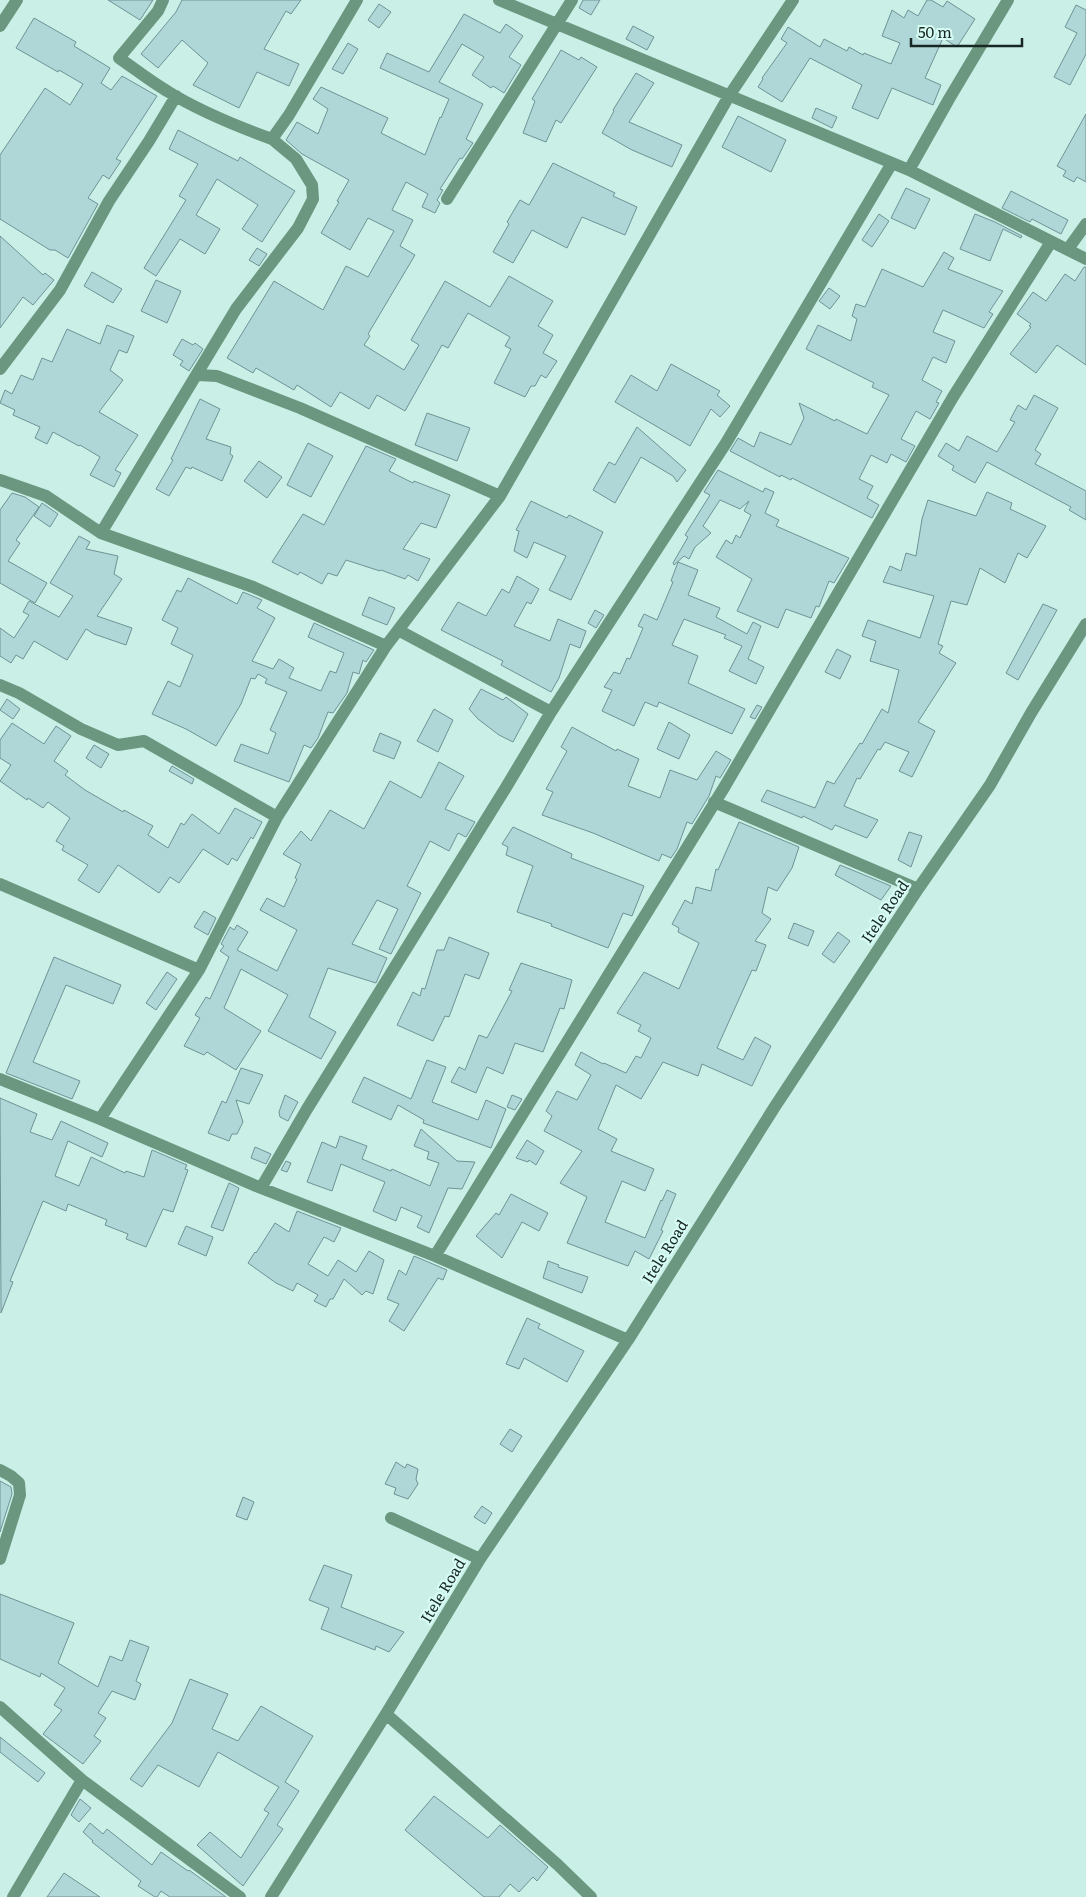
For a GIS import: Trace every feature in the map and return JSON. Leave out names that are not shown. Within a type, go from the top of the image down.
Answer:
[{"type":"street","points":[[0,26],[17,0]]},
{"type":"street","points":[[101,533],[198,375],[236,309],[298,228],[313,199],[312,185],[296,159],[272,139],[243,128],[176,96],[119,58],[158,11],[163,0]]},
{"type":"street","points":[[272,139],[289,115],[357,0]]},
{"type":"street","points":[[499,0],[909,170],[1051,242],[1068,248],[1086,259]]},
{"type":"street","points":[[447,199],[501,116],[572,0]]},
{"type":"street","points":[[100,1119],[199,970],[277,817],[386,646],[500,496],[729,96],[793,0]]},
{"type":"street","points":[[909,170],[1008,0]]},
{"type":"street","points":[[0,369],[60,290],[109,201],[176,96]]},
{"type":"street","points":[[261,1188],[307,1109],[505,790],[551,712],[726,443],[892,163]]},
{"type":"street","points":[[1068,248],[1086,224]]},
{"type":"street","points":[[435,1256],[725,786],[953,397],[1051,242]]},
{"type":"street","points":[[198,375],[218,376],[300,408],[500,496]]},
{"type":"street","points":[[0,480],[46,496],[101,533],[254,587],[386,646]]},
{"type":"street","name":"Itele Road","points":[[271,1897],[386,1714],[480,1559],[628,1340],[774,1108],[918,889],[990,785],[1086,624]]},
{"type":"street","points":[[398,630],[551,712]]},
{"type":"street","points":[[0,685],[19,693],[81,728],[118,745],[144,741],[277,817]]},
{"type":"street","points":[[714,802],[918,889]]},
{"type":"street","points":[[0,884],[199,970]]},
{"type":"street","points":[[0,1078],[261,1188],[435,1256],[628,1340]]},
{"type":"street","points":[[0,1470],[19,1483],[20,1495],[0,1559]]},
{"type":"street","points":[[391,1518],[480,1559]]},
{"type":"street","points":[[0,1707],[82,1780],[240,1897]]},
{"type":"street","points":[[386,1714],[558,1865],[591,1897]]},
{"type":"street","points":[[13,1897],[82,1780]]},
{"type":"building","points":[[108,0],[153,0],[140,20]]},
{"type":"building","points":[[182,0],[301,0],[291,14],[286,11],[264,49],[299,64],[289,86],[257,72],[239,108],[193,85],[208,63],[182,40],[158,68],[141,54],[176,12]]},
{"type":"building","points":[[583,0],[600,0],[591,15],[579,8]]},
{"type":"building","points":[[927,0],[931,0],[943,7],[947,1],[975,19],[957,47],[943,38],[925,78],[941,85],[933,105],[892,88],[878,119],[852,108],[862,85],[810,58],[782,102],[758,87],[762,78],[787,43],[781,39],[788,27],[820,47],[824,39],[847,51],[849,47],[863,55],[864,53],[891,64],[900,43],[882,36],[892,10],[904,18],[908,10],[918,16]]},
{"type":"building","points":[[379,4],[391,12],[379,28],[368,20]]},
{"type":"building","points":[[1076,5],[1086,10],[1086,54],[1070,85],[1054,77],[1077,33],[1065,27]]},
{"type":"building","points":[[464,14],[500,33],[506,24],[523,36],[509,57],[521,65],[504,93],[493,86],[491,88],[472,75],[484,57],[462,44],[439,82],[483,104],[466,139],[473,143],[462,159],[460,158],[440,189],[443,190],[437,200],[440,203],[435,213],[422,207],[428,194],[406,182],[392,210],[413,220],[400,246],[415,255],[368,334],[370,336],[364,345],[404,370],[419,345],[411,340],[445,281],[490,307],[509,276],[553,301],[538,326],[553,335],[543,353],[557,361],[546,378],[541,375],[535,386],[531,386],[525,397],[494,383],[511,349],[505,346],[510,337],[468,313],[448,348],[442,345],[405,411],[377,395],[369,409],[340,392],[331,407],[297,385],[294,390],[256,368],[253,373],[227,358],[274,281],[323,310],[346,266],[368,277],[394,231],[368,218],[350,250],[321,233],[349,180],[302,154],[286,140],[297,122],[318,134],[328,109],[313,99],[321,87],[388,118],[381,133],[425,155],[449,99],[380,68],[387,53],[429,72]]},
{"type":"building","points":[[34,18],[76,42],[74,46],[110,68],[101,83],[111,90],[122,76],[157,96],[116,159],[121,161],[109,179],[103,175],[88,198],[98,204],[68,258],[55,250],[50,250],[0,219],[0,155],[45,88],[70,105],[83,84],[16,48]]},
{"type":"building","points":[[633,26],[654,37],[647,50],[626,39]]},
{"type":"building","points":[[348,43],[358,49],[343,74],[332,69]]},
{"type":"building","points":[[561,50],[579,60],[581,57],[597,67],[561,123],[556,120],[546,142],[523,133],[535,101],[532,99]]},
{"type":"building","points":[[636,73],[654,83],[629,122],[682,145],[672,167],[632,150],[602,133],[613,110]]},
{"type":"building","points":[[816,108],[837,117],[832,128],[812,118]]},
{"type":"building","points":[[1086,114],[1086,182],[1077,177],[1074,182],[1063,176],[1066,171],[1057,166]]},
{"type":"building","points":[[738,116],[786,140],[771,172],[722,147]]},
{"type":"building","points":[[178,130],[238,161],[240,157],[295,191],[262,242],[242,229],[258,205],[217,179],[196,215],[220,229],[205,254],[180,239],[156,276],[144,268],[186,200],[179,196],[198,164],[169,149]]},
{"type":"building","points":[[553,163],[615,193],[613,196],[637,207],[625,235],[582,217],[567,248],[532,230],[513,263],[493,252],[520,200],[529,205]]},
{"type":"building","points":[[906,188],[930,199],[915,229],[891,218]]},
{"type":"building","points":[[1011,191],[1068,220],[1061,234],[1032,219],[1030,222],[1002,208]]},
{"type":"building","points":[[879,214],[889,221],[872,247],[862,240]]},
{"type":"building","points":[[975,214],[1022,236],[1021,238],[1003,229],[990,261],[960,249]]},
{"type":"building","points":[[0,236],[43,275],[45,273],[54,280],[33,305],[23,297],[0,328]]},
{"type":"building","points":[[257,248],[267,254],[259,266],[249,260]]},
{"type":"building","points":[[944,252],[954,258],[948,269],[1003,291],[989,312],[993,314],[984,328],[943,310],[933,332],[955,341],[946,363],[933,357],[922,380],[942,391],[936,402],[939,403],[930,419],[916,411],[901,439],[915,446],[906,462],[891,454],[887,463],[871,455],[859,479],[873,486],[867,498],[879,505],[872,518],[792,478],[791,480],[781,475],[780,477],[730,451],[738,438],[754,447],[760,432],[791,445],[804,418],[799,403],[867,434],[889,395],[872,387],[874,383],[806,349],[818,325],[851,341],[857,319],[852,316],[856,304],[865,307],[882,269],[923,287]]},
{"type":"building","points":[[1084,267],[1086,267],[1086,365],[1057,345],[1036,373],[1010,354],[1031,327],[1029,326],[1031,324],[1017,314],[1033,292],[1046,301],[1065,274],[1075,281]]},
{"type":"building","points":[[92,272],[122,289],[113,303],[84,286]]},
{"type":"building","points":[[156,280],[181,291],[167,323],[141,311]]},
{"type":"building","points":[[829,288],[840,296],[830,309],[819,301]]},
{"type":"building","points":[[107,325],[134,336],[127,353],[119,350],[110,370],[123,380],[99,412],[138,435],[115,470],[121,473],[114,487],[90,475],[100,457],[53,432],[47,444],[35,438],[40,427],[13,415],[15,410],[0,403],[5,390],[12,394],[21,375],[33,380],[42,358],[52,362],[67,329],[100,344]]},
{"type":"building","points":[[182,339],[193,345],[195,343],[203,349],[189,371],[180,365],[183,361],[173,355]]},
{"type":"building","points":[[671,364],[720,391],[717,395],[730,406],[720,417],[711,409],[690,446],[615,402],[631,375],[657,391]]},
{"type":"building","points":[[1034,395],[1058,408],[1035,450],[1041,454],[1035,464],[1086,491],[1086,520],[1069,510],[1071,507],[987,462],[975,483],[952,470],[954,466],[938,456],[946,443],[959,451],[967,436],[997,452],[1015,422],[1010,420],[1018,405],[1026,410]]},
{"type":"building","points":[[200,399],[220,409],[206,439],[231,447],[230,454],[233,456],[222,481],[192,467],[191,469],[186,467],[169,496],[156,489],[173,460],[171,459]]},
{"type":"building","points":[[427,413],[470,428],[457,461],[415,445]]},
{"type":"building","points":[[637,427],[686,470],[677,482],[673,476],[641,457],[615,503],[593,490],[609,462],[615,465]]},
{"type":"building","points":[[308,443],[333,456],[311,497],[287,485]]},
{"type":"building","points":[[366,446],[396,459],[389,471],[413,483],[414,481],[450,495],[436,528],[421,523],[403,549],[430,559],[418,581],[408,575],[405,579],[346,560],[337,576],[328,573],[322,584],[300,572],[298,575],[272,562],[303,514],[324,525]]},
{"type":"building","points":[[259,461],[282,477],[267,498],[244,481]]},
{"type":"building","points":[[718,470],[763,492],[765,488],[774,492],[765,513],[779,520],[776,526],[849,558],[834,583],[829,581],[819,607],[816,606],[811,618],[786,609],[778,628],[737,611],[752,579],[716,557],[726,540],[732,544],[736,535],[740,538],[751,515],[744,511],[749,501],[740,509],[720,500],[703,526],[711,533],[695,547],[689,559],[684,556],[674,565],[673,563],[688,537],[685,535],[710,495],[704,492]]},
{"type":"building","points":[[987,492],[1012,503],[1010,509],[1046,526],[1027,558],[1018,553],[1005,583],[980,568],[967,605],[951,601],[938,644],[943,646],[939,653],[956,663],[918,722],[935,731],[912,777],[899,771],[909,752],[885,742],[880,750],[878,749],[860,779],[857,778],[844,806],[878,820],[867,838],[835,825],[832,830],[803,816],[802,818],[761,801],[767,790],[815,808],[827,781],[834,784],[860,743],[862,744],[882,709],[888,713],[899,670],[870,661],[876,641],[862,636],[868,620],[920,638],[934,596],[883,582],[890,566],[901,571],[906,553],[916,556],[922,519],[928,500],[976,516]]},
{"type":"building","points":[[12,493],[25,497],[39,507],[16,540],[20,543],[8,561],[47,583],[35,603],[0,583],[0,510]]},
{"type":"building","points":[[531,501],[567,518],[569,515],[603,532],[571,600],[549,590],[566,556],[534,542],[527,558],[514,551],[519,531],[516,530]]},
{"type":"building","points":[[42,503],[58,514],[50,527],[34,516]]},
{"type":"building","points":[[79,536],[90,542],[86,549],[118,556],[114,574],[122,579],[97,616],[132,628],[126,645],[94,634],[86,629],[67,660],[34,641],[23,659],[16,655],[11,663],[0,656],[0,628],[14,638],[29,615],[23,612],[29,601],[59,617],[73,596],[50,583]]},
{"type":"building","points":[[678,562],[698,570],[688,595],[720,608],[716,617],[747,634],[753,622],[761,626],[748,659],[764,667],[756,684],[729,671],[742,646],[724,638],[726,635],[684,619],[672,645],[698,656],[688,683],[745,709],[732,734],[659,702],[657,707],[645,702],[634,726],[602,711],[612,690],[604,687],[614,672],[620,674],[627,658],[630,659],[643,628],[638,626],[644,614],[657,620],[673,582],[671,581]]},
{"type":"building","points":[[517,576],[539,589],[531,604],[527,602],[514,626],[550,641],[558,619],[586,631],[580,648],[570,644],[559,678],[551,692],[501,665],[503,661],[441,630],[458,602],[486,616],[502,589],[509,593]]},
{"type":"building","points":[[188,578],[237,604],[243,592],[262,600],[257,608],[275,618],[252,661],[273,669],[279,659],[294,668],[289,678],[321,691],[330,671],[336,673],[344,653],[308,637],[314,623],[374,650],[366,662],[363,660],[359,674],[353,672],[347,693],[333,713],[328,712],[318,738],[311,748],[304,745],[289,782],[234,761],[241,744],[268,754],[276,733],[270,730],[287,692],[265,683],[267,679],[258,674],[255,679],[251,678],[241,704],[216,746],[186,729],[152,714],[168,681],[180,687],[193,655],[171,644],[178,628],[162,620],[177,590],[181,592]]},
{"type":"building","points":[[369,597],[395,608],[387,625],[362,615]]},
{"type":"building","points":[[1043,604],[1057,610],[1018,680],[1006,673]]},
{"type":"building","points":[[595,610],[604,615],[596,628],[588,623]]},
{"type":"building","points":[[837,649],[851,656],[840,679],[825,672]]},
{"type":"building","points":[[481,689],[503,700],[506,697],[528,714],[513,742],[499,735],[478,719],[469,709]]},
{"type":"building","points":[[7,699],[20,709],[13,719],[0,710]]},
{"type":"building","points":[[757,705],[762,707],[755,719],[750,717]]},
{"type":"building","points":[[434,709],[453,720],[438,752],[417,741]]},
{"type":"building","points":[[669,722],[690,735],[679,759],[657,749]]},
{"type":"building","points":[[12,723],[44,744],[56,726],[71,736],[54,761],[68,771],[65,775],[85,790],[123,812],[124,810],[153,826],[148,835],[168,848],[181,823],[184,825],[192,814],[219,834],[235,808],[262,822],[253,839],[251,837],[237,861],[232,858],[228,865],[203,849],[179,883],[170,877],[159,893],[118,865],[99,893],[78,880],[88,865],[62,850],[64,846],[56,841],[70,818],[48,802],[43,808],[28,798],[27,800],[0,781],[11,765],[0,758],[0,740]]},
{"type":"building","points":[[572,727],[616,751],[617,749],[639,759],[628,786],[660,798],[670,770],[697,780],[716,751],[731,760],[720,778],[716,776],[709,796],[692,824],[687,822],[677,849],[671,858],[662,854],[659,861],[593,833],[542,815],[553,792],[546,789],[567,751],[561,747]]},
{"type":"building","points":[[380,733],[401,742],[394,759],[373,751]]},
{"type":"building","points":[[94,745],[109,754],[101,768],[86,758]]},
{"type":"building","points":[[439,762],[464,776],[445,809],[475,822],[466,837],[458,833],[449,851],[430,841],[407,886],[421,893],[391,954],[379,949],[398,909],[377,900],[352,944],[387,958],[376,983],[328,968],[309,1017],[336,1032],[321,1059],[268,1031],[288,995],[241,969],[224,1008],[261,1031],[236,1070],[207,1052],[204,1055],[184,1046],[200,1018],[195,1015],[206,997],[210,999],[229,957],[220,951],[224,946],[221,944],[230,927],[234,930],[237,925],[248,932],[237,950],[277,971],[297,930],[260,910],[267,898],[284,907],[297,879],[295,878],[301,864],[283,854],[301,831],[311,841],[330,810],[364,829],[390,781],[421,798]]},
{"type":"building","points":[[172,766],[194,779],[192,784],[169,771]]},
{"type":"building","points":[[739,822],[799,847],[792,868],[777,891],[768,887],[762,913],[771,919],[755,941],[766,945],[756,971],[752,970],[717,1048],[743,1060],[755,1037],[771,1046],[752,1086],[702,1064],[698,1076],[663,1062],[641,1099],[616,1085],[598,1129],[617,1139],[611,1151],[654,1169],[645,1191],[622,1181],[605,1222],[645,1238],[667,1190],[676,1194],[661,1230],[663,1231],[649,1259],[635,1251],[628,1266],[567,1243],[587,1197],[560,1183],[582,1151],[544,1131],[552,1116],[546,1111],[557,1091],[577,1100],[591,1075],[575,1065],[581,1052],[603,1064],[626,1073],[636,1056],[641,1058],[651,1038],[638,1031],[641,1025],[617,1013],[644,972],[679,989],[699,943],[678,932],[679,928],[672,924],[685,900],[692,904],[696,887],[711,891],[716,869],[718,870]]},
{"type":"building","points":[[513,827],[572,854],[571,858],[644,886],[632,916],[623,913],[608,948],[551,926],[552,924],[517,912],[533,866],[506,855],[508,847],[502,844]]},
{"type":"building","points":[[909,832],[922,836],[911,867],[898,860]]},
{"type":"building","points":[[840,865],[891,886],[881,900],[835,875]]},
{"type":"building","points":[[204,911],[216,918],[208,935],[194,927]]},
{"type":"building","points":[[794,923],[814,931],[808,946],[788,938]]},
{"type":"building","points":[[838,932],[850,941],[834,963],[822,954]]},
{"type":"building","points":[[449,937],[489,953],[479,979],[465,974],[449,1017],[445,1016],[433,1041],[397,1025],[413,992],[420,996],[422,988],[425,989],[437,950],[444,950]]},
{"type":"building","points":[[54,957],[121,985],[113,1004],[66,985],[33,1062],[80,1081],[72,1099],[6,1073]]},
{"type":"building","points":[[521,963],[572,980],[564,1009],[560,1008],[543,1052],[515,1043],[503,1074],[487,1067],[476,1093],[451,1082],[459,1067],[465,1070],[479,1035],[487,1038],[512,991],[509,990]]},
{"type":"building","points":[[167,972],[177,979],[156,1010],[146,1003]]},
{"type":"building","points":[[427,1060],[446,1067],[432,1102],[478,1120],[486,1100],[506,1109],[491,1148],[423,1123],[424,1120],[398,1105],[391,1120],[352,1102],[364,1077],[411,1099]]},
{"type":"building","points":[[241,1068],[263,1075],[249,1104],[236,1100],[243,1122],[237,1134],[232,1134],[229,1141],[208,1133],[222,1101],[226,1103]]},
{"type":"building","points":[[285,1095],[298,1102],[288,1121],[280,1117],[279,1112]]},
{"type":"building","points":[[512,1095],[522,1099],[515,1110],[507,1107]]},
{"type":"building","points":[[0,1098],[37,1114],[30,1132],[52,1140],[61,1121],[108,1143],[102,1157],[68,1141],[55,1176],[79,1186],[91,1157],[125,1173],[126,1171],[144,1177],[152,1150],[187,1165],[185,1169],[188,1170],[173,1212],[163,1209],[146,1247],[126,1239],[128,1234],[105,1225],[107,1220],[68,1204],[66,1211],[43,1201],[10,1281],[13,1282],[1,1313]]},
{"type":"building","points":[[421,1129],[457,1161],[475,1162],[462,1189],[448,1188],[429,1233],[417,1227],[422,1216],[401,1207],[396,1221],[373,1211],[385,1182],[341,1164],[332,1191],[307,1182],[322,1142],[336,1148],[340,1136],[367,1146],[362,1159],[391,1171],[392,1169],[430,1186],[439,1163],[427,1159],[429,1152],[414,1146]]},
{"type":"building","points":[[527,1140],[544,1151],[536,1165],[529,1160],[528,1162],[516,1158]]},
{"type":"building","points":[[255,1147],[271,1154],[266,1164],[251,1158]]},
{"type":"building","points":[[286,1161],[291,1163],[287,1172],[281,1170]]},
{"type":"building","points":[[229,1183],[239,1188],[223,1231],[211,1227]]},
{"type":"building","points":[[511,1194],[548,1213],[539,1231],[522,1222],[502,1258],[476,1236],[496,1213],[499,1215]]},
{"type":"building","points":[[297,1211],[341,1228],[334,1242],[324,1237],[308,1264],[328,1276],[338,1260],[356,1272],[369,1251],[384,1260],[373,1294],[366,1291],[362,1295],[344,1279],[333,1299],[330,1299],[326,1307],[314,1301],[318,1295],[297,1283],[293,1291],[276,1283],[248,1263],[275,1223],[289,1232]]},
{"type":"building","points":[[186,1226],[213,1237],[206,1256],[178,1244]]},
{"type":"building","points":[[414,1256],[447,1270],[443,1280],[438,1278],[404,1331],[389,1321],[399,1304],[387,1299],[399,1270],[406,1275]]},
{"type":"building","points":[[548,1261],[559,1265],[558,1267],[588,1277],[582,1293],[543,1278]]},
{"type":"building","points":[[527,1318],[540,1324],[538,1328],[584,1351],[567,1382],[524,1358],[519,1369],[506,1364]]},
{"type":"building","points":[[510,1429],[522,1436],[512,1452],[500,1444]]},
{"type":"building","points":[[396,1462],[405,1468],[407,1464],[418,1469],[416,1479],[418,1484],[408,1499],[394,1494],[396,1488],[385,1484]]},
{"type":"building","points":[[0,1481],[11,1487],[12,1494],[0,1532]]},
{"type":"building","points":[[243,1497],[254,1502],[247,1520],[236,1516]]},
{"type":"building","points":[[482,1506],[492,1513],[485,1524],[474,1517]]},
{"type":"building","points":[[324,1565],[352,1575],[341,1607],[404,1632],[389,1652],[376,1646],[375,1650],[321,1629],[329,1608],[309,1600]]},
{"type":"building","points":[[0,1594],[74,1623],[58,1663],[98,1687],[110,1656],[122,1661],[130,1640],[149,1647],[136,1681],[141,1684],[135,1700],[112,1691],[98,1713],[106,1718],[94,1736],[101,1741],[83,1764],[43,1734],[62,1710],[54,1705],[65,1688],[41,1673],[40,1677],[0,1659]]},
{"type":"building","points":[[190,1679],[228,1694],[212,1729],[238,1741],[261,1706],[313,1736],[285,1782],[299,1791],[277,1825],[283,1829],[243,1886],[197,1845],[210,1832],[241,1858],[269,1813],[264,1810],[279,1787],[218,1752],[199,1787],[158,1765],[142,1787],[130,1779],[172,1723]]},
{"type":"building","points":[[0,1737],[45,1773],[38,1782],[0,1752]]},
{"type":"building","points":[[434,1796],[488,1838],[500,1825],[548,1867],[537,1881],[533,1877],[519,1892],[510,1884],[499,1897],[484,1897],[405,1830]]},
{"type":"building","points":[[80,1799],[91,1808],[79,1822],[71,1815]]},
{"type":"building","points":[[90,1823],[103,1834],[107,1829],[152,1865],[161,1852],[226,1897],[170,1897],[161,1891],[155,1897],[138,1886],[141,1881],[92,1842],[83,1832]]},
{"type":"building","points":[[64,1873],[100,1897],[47,1897]]}]
